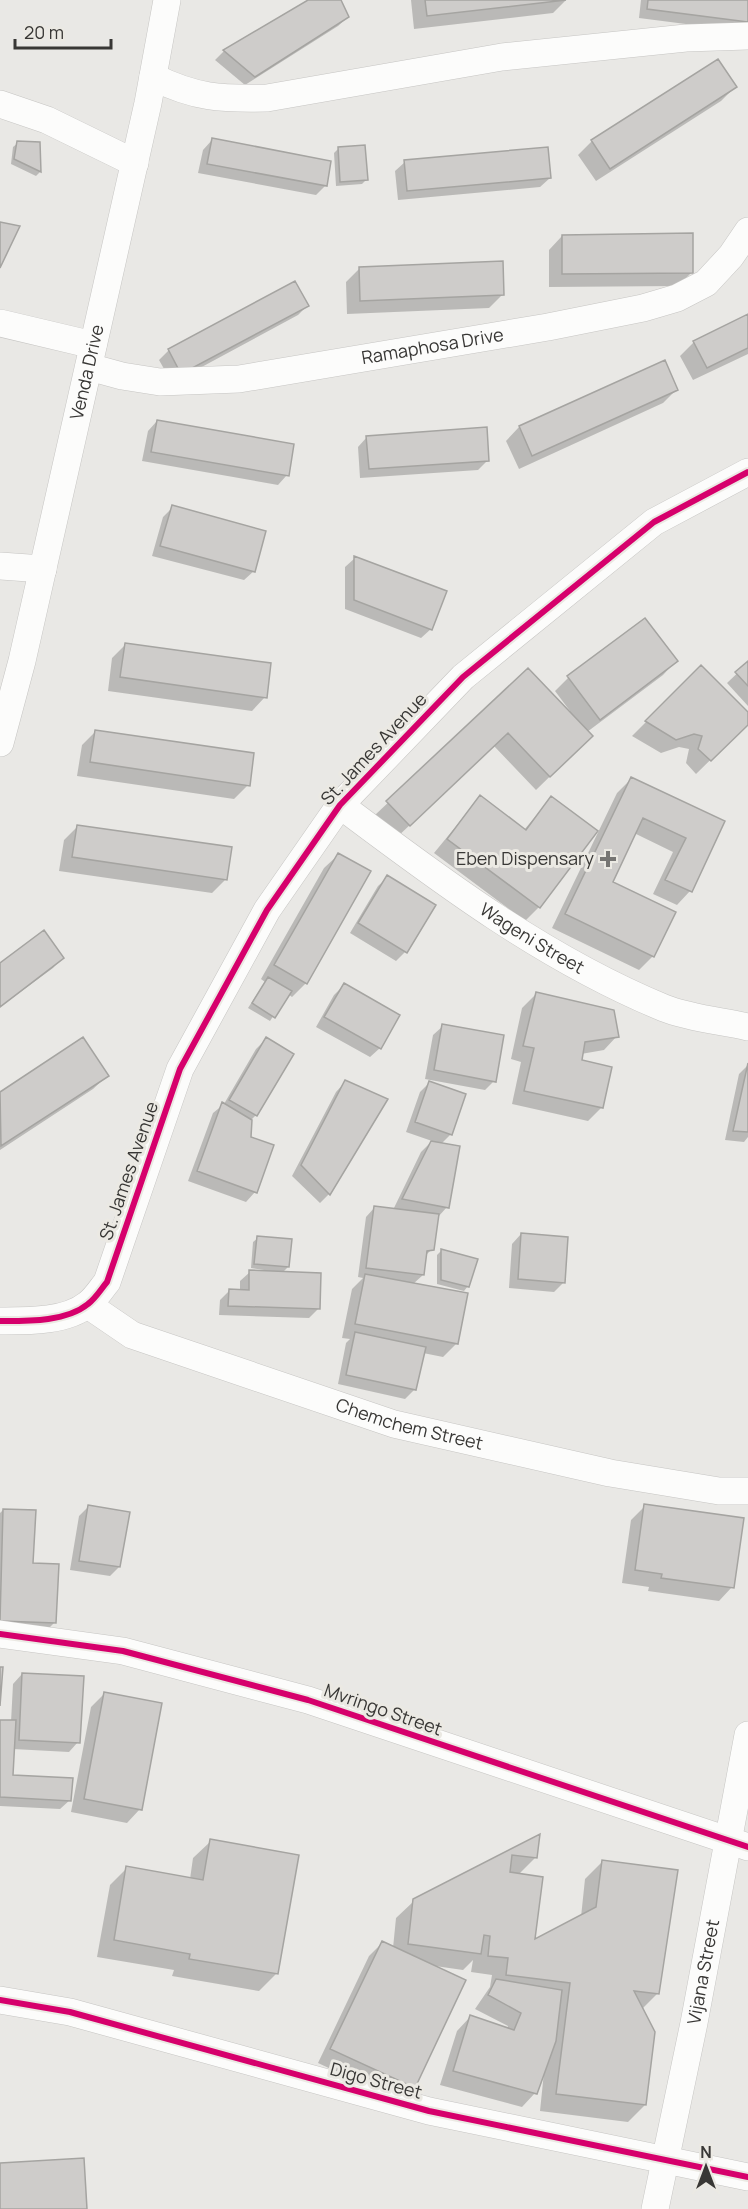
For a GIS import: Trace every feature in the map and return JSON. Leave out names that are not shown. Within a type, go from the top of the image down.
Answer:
[{"type":"street","name":"Venda Drive","points":[[0,743],[43,569],[135,163],[167,0]]},
{"type":"street","points":[[153,77],[184,92],[229,99],[267,98],[502,57],[686,38],[748,36]]},
{"type":"street","points":[[0,104],[47,120],[135,163]]},
{"type":"street","name":"Ramaphosa Drive","points":[[0,323],[91,356],[122,376],[160,382],[239,380],[548,327],[643,308],[677,298],[706,283],[731,256],[748,231]]},
{"type":"street","name":"St. James Avenue","points":[[0,1321],[32,1322],[67,1314],[88,1305],[107,1282],[180,1069],[267,910],[340,805],[463,677],[481,662],[654,522],[748,472]]},
{"type":"street","points":[[0,566],[43,569]]},
{"type":"street","name":"Wageni Street","points":[[340,805],[442,881],[562,958],[665,1009],[748,1027]]},
{"type":"street","name":"Chemchem Street","points":[[88,1305],[132,1335],[394,1424],[610,1473],[719,1491],[748,1491]]},
{"type":"street","name":"Mvringo Street","points":[[0,1634],[123,1651],[308,1700],[738,1844]]},
{"type":"street","name":"Vijana Street","points":[[655,2209],[738,1844],[748,1735]]},
{"type":"street","name":"Digo Street","points":[[0,2000],[70,2012],[429,2111],[748,2177]]},
{"type":"building","points":[[308,0],[341,0],[349,17],[255,77],[223,50]]},
{"type":"building","points":[[425,0],[566,0],[427,16]]},
{"type":"building","points":[[648,0],[748,0],[748,22],[647,9]]},
{"type":"building","points":[[718,59],[737,87],[610,169],[591,140]]},
{"type":"building","points":[[212,138],[331,161],[327,186],[207,164]]},
{"type":"building","points":[[17,141],[40,142],[41,172],[14,159]]},
{"type":"building","points":[[365,145],[368,180],[340,182],[338,147]]},
{"type":"building","points":[[548,147],[551,178],[407,191],[404,160]]},
{"type":"building","points":[[0,222],[20,226],[0,268]]},
{"type":"building","points":[[693,233],[693,273],[562,274],[562,235]]},
{"type":"building","points":[[503,261],[504,295],[360,301],[359,267]]},
{"type":"building","points":[[295,281],[309,306],[181,374],[168,349]]},
{"type":"building","points":[[748,314],[748,348],[707,368],[693,341]]},
{"type":"building","points":[[665,360],[678,390],[532,456],[519,426]]},
{"type":"building","points":[[157,420],[294,444],[289,476],[151,452]]},
{"type":"building","points":[[487,427],[489,461],[369,469],[366,436]]},
{"type":"building","points":[[172,505],[266,531],[255,572],[160,546]]},
{"type":"building","points":[[354,556],[447,591],[432,630],[354,600]]},
{"type":"building","points":[[645,618],[678,661],[600,720],[567,676]]},
{"type":"building","points":[[125,643],[271,663],[267,698],[120,677]]},
{"type":"building","points":[[748,661],[748,686],[735,672]]},
{"type":"building","points":[[701,665],[748,712],[748,725],[711,761],[698,749],[702,736],[694,734],[676,740],[645,721]]},
{"type":"building","points":[[528,668],[593,736],[550,777],[508,733],[410,826],[386,801]]},
{"type":"building","points":[[95,730],[254,753],[250,786],[90,762]]},
{"type":"building","name":"Eben Dispensary","points":[[631,777],[725,821],[692,892],[665,880],[686,838],[643,818],[613,882],[676,912],[654,957],[565,914]]},
{"type":"building","points":[[480,795],[526,830],[551,796],[598,831],[540,908],[447,839]]},
{"type":"building","points":[[77,825],[232,847],[227,880],[72,857]]},
{"type":"building","points":[[338,853],[371,871],[307,984],[274,965]]},
{"type":"building","points":[[387,875],[436,905],[407,953],[358,923]]},
{"type":"building","points":[[44,930],[64,958],[0,1007],[0,963]]},
{"type":"building","points":[[268,977],[292,991],[275,1018],[252,1003]]},
{"type":"building","points":[[344,983],[400,1015],[381,1049],[324,1017]]},
{"type":"building","points":[[536,992],[614,1010],[619,1037],[585,1042],[582,1060],[612,1067],[603,1108],[524,1091],[534,1048],[523,1046]]},
{"type":"building","points":[[442,1024],[504,1035],[496,1082],[434,1070]]},
{"type":"building","points":[[83,1037],[109,1076],[1,1146],[0,1092]]},
{"type":"building","points":[[266,1037],[294,1054],[257,1116],[229,1100]]},
{"type":"building","points":[[748,1063],[748,1132],[733,1131]]},
{"type":"building","points":[[345,1080],[388,1099],[330,1195],[301,1165]]},
{"type":"building","points":[[429,1081],[466,1094],[452,1135],[415,1122]]},
{"type":"building","points":[[222,1102],[252,1120],[251,1137],[274,1145],[257,1193],[197,1171]]},
{"type":"building","points":[[431,1141],[460,1146],[449,1208],[402,1199]]},
{"type":"building","points":[[374,1206],[439,1214],[434,1250],[427,1251],[424,1275],[366,1268]]},
{"type":"building","points":[[521,1233],[568,1237],[565,1283],[518,1279]]},
{"type":"building","points":[[257,1236],[292,1239],[289,1267],[254,1264]]},
{"type":"building","points":[[441,1249],[478,1259],[469,1287],[441,1280]]},
{"type":"building","points":[[249,1270],[321,1273],[320,1309],[228,1306],[229,1289],[249,1290]]},
{"type":"building","points":[[365,1274],[468,1293],[458,1344],[355,1324]]},
{"type":"building","points":[[355,1332],[426,1347],[416,1390],[346,1375]]},
{"type":"building","points":[[644,1504],[744,1518],[734,1588],[661,1578],[662,1574],[635,1570]]},
{"type":"building","points":[[88,1505],[130,1512],[120,1567],[79,1561]]},
{"type":"building","points":[[3,1509],[36,1510],[33,1563],[59,1564],[56,1623],[0,1621]]},
{"type":"building","points":[[0,1667],[3,1667],[0,1706]]},
{"type":"building","points":[[22,1673],[84,1676],[80,1743],[19,1740]]},
{"type":"building","points":[[104,1692],[162,1703],[142,1810],[84,1799]]},
{"type":"building","points":[[0,1720],[16,1720],[13,1775],[73,1778],[71,1801],[0,1797]]},
{"type":"building","points":[[540,1834],[537,1858],[512,1855],[510,1872],[543,1877],[535,1939],[596,1907],[602,1860],[678,1870],[659,1994],[634,1991],[655,2032],[646,2105],[556,2094],[570,1983],[506,1975],[508,1958],[488,1956],[490,1936],[484,1935],[481,1954],[408,1944],[413,1899]]},
{"type":"building","points":[[210,1839],[299,1855],[278,1974],[189,1959],[190,1954],[114,1940],[126,1866],[203,1880]]},
{"type":"building","points":[[382,1941],[466,1980],[415,2088],[330,2049]]},
{"type":"building","points":[[496,1979],[562,1990],[556,2041],[537,2094],[453,2071],[470,2015],[514,2030],[521,2013],[488,1995]]},
{"type":"building","points":[[84,2158],[87,2209],[0,2209],[0,2163]]},
{"type":"cycle path","points":[[0,1321],[46,1319],[69,1314],[91,1302],[107,1282],[180,1069],[267,910],[340,805],[463,677],[654,522],[748,472]]},
{"type":"cycle path","points":[[0,1634],[123,1651],[308,1700],[748,1847]]},
{"type":"cycle path","points":[[0,2000],[70,2012],[429,2111],[748,2177]]},
{"type":"place","name":"Eben Dispensary","points":[[608,859]]}]
